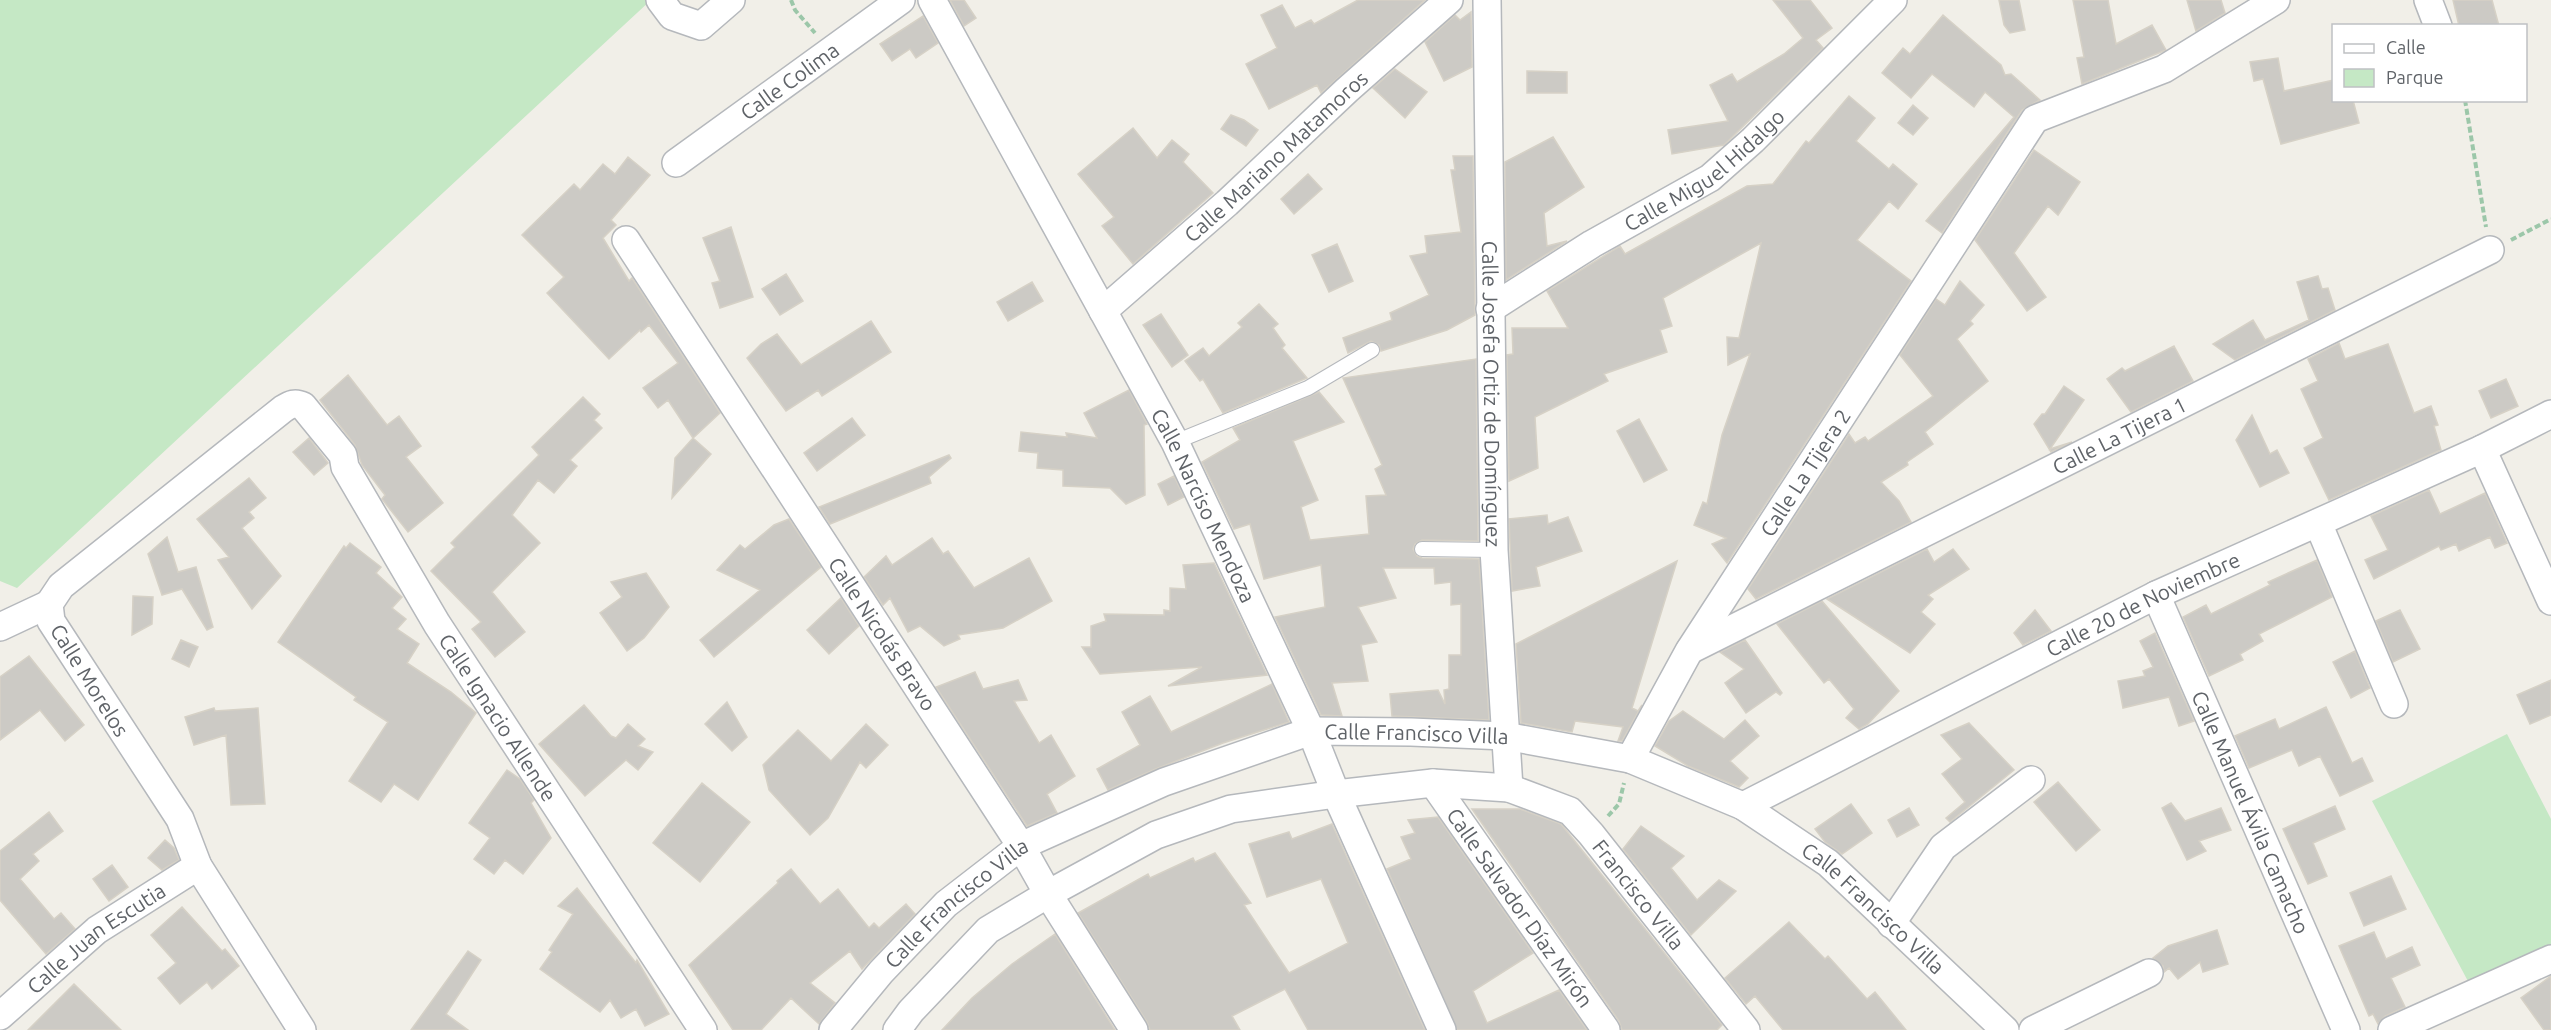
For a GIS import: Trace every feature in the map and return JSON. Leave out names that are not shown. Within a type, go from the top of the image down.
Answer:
[{"type":"street","points":[[660,0],[672,16],[700,26],[730,0]]},
{"type":"street","name":"Calle Colima","points":[[676,163],[902,0]]},
{"type":"street","name":"Calle Narciso Mendoza","points":[[932,0],[1176,442],[1311,731],[1335,794],[1442,1030]]},
{"type":"street","name":"Calle Mariano Matamoros","points":[[1103,311],[1227,203],[1347,90],[1449,0]]},
{"type":"street","name":"Calle Josefa Ortiz de Domínguez","points":[[1487,0],[1494,550],[1509,788]]},
{"type":"street","name":"Calle Miguel Hidalgo","points":[[1490,309],[1592,244],[1710,178],[1753,140],[1893,0]]},
{"type":"street","name":"Calle La Tijera 2","points":[[1629,759],[1689,651],[2035,119],[2164,69],[2276,0]]},
{"type":"street","points":[[2428,0],[2437,24]]},
{"type":"street","name":"Calle Nicolás Bravo","points":[[626,240],[1021,846],[1048,894],[1134,1030]]},
{"type":"street","name":"Calle La Tijera 1","points":[[1689,651],[2490,250]]},
{"type":"street","name":"Calle Morelos","points":[[298,404],[292,404],[284,409],[61,586],[50,604],[51,621],[180,819],[198,866],[302,1030]]},
{"type":"street","name":"Calle Ignacio Allende","points":[[298,404],[303,406],[343,455],[345,467],[437,624],[703,1030]]},
{"type":"street","name":"Calle 20 de Noviembre","points":[[1743,806],[2156,596],[2482,449],[2551,414]]},
{"type":"street","points":[[2482,449],[2551,601]]},
{"type":"street","points":[[2318,523],[2394,704]]},
{"type":"street","name":"Calle Manuel Ávila Camacho","points":[[2156,596],[2346,1030]]},
{"type":"street","points":[[0,627],[50,604]]},
{"type":"street","name":"Calle Francisco Villa","points":[[833,1030],[881,972],[946,904],[1021,846],[1164,782],[1311,731],[1505,736],[1629,759],[1743,806],[1828,863],[2005,1030]]},
{"type":"street","points":[[1892,924],[1943,848],[2031,780]]},
{"type":"street","name":"Calle Francisco Villa","points":[[897,1030],[911,1011],[987,930],[1048,894],[1167,831],[1231,809],[1335,794],[1433,783],[1509,788]]},
{"type":"street","name":"Calle Salvador Díaz Mirón","points":[[1433,783],[1606,1030]]},
{"type":"street","name":"Francisco Villa","points":[[1509,788],[1570,811],[1591,834],[1746,1030]]},
{"type":"street","name":"Calle Juan Escutia","points":[[0,1016],[97,930],[198,866]]},
{"type":"street","points":[[2392,1030],[2551,959]]},
{"type":"street","points":[[2033,1030],[2149,973]]},
{"type":"lane","points":[[1176,442],[1308,388],[1372,350]]},
{"type":"lane","points":[[1422,549],[1494,550]]},
{"type":"path","points":[[791,0],[795,10],[814,33],[838,46]]},
{"type":"path","points":[[2465,102],[2490,250],[2551,219]]},
{"type":"path","points":[[1591,834],[1619,804],[1629,759]]},
{"type":"green space","points":[[0,0],[651,0],[17,588],[0,581]]},
{"type":"green space","points":[[2507,734],[2551,819],[2551,948],[2470,985],[2372,801]]},
{"type":"building","points":[[950,0],[964,0],[976,18],[964,26]]},
{"type":"building","points":[[1358,0],[1425,0],[1321,93],[1317,85],[1269,109],[1246,64],[1277,48],[1261,15],[1282,5],[1295,28],[1311,20],[1314,24]]},
{"type":"building","points":[[1773,0],[1810,0],[1832,28],[1816,40],[1823,48],[1724,145],[1672,154],[1668,130],[1728,121],[1710,85],[1732,74],[1737,82],[1784,54],[1803,38]]},
{"type":"building","points":[[1999,0],[2019,0],[2025,30],[2010,33],[2004,25]]},
{"type":"building","points":[[2073,0],[2108,0],[2116,44],[2152,25],[2166,50],[2082,84],[2077,58],[2084,57]]},
{"type":"building","points":[[2187,0],[2221,0],[2225,13],[2196,31]]},
{"type":"building","points":[[2453,0],[2492,0],[2498,24],[2459,24]]},
{"type":"building","points":[[1471,12],[1472,67],[1444,81],[1425,42],[1455,15],[1460,20]]},
{"type":"building","points":[[1943,15],[2001,65],[2005,75],[2011,74],[2040,100],[2022,110],[1942,233],[1926,221],[2014,117],[1985,92],[1974,107],[1932,74],[1911,98],[1882,73],[1903,48],[1910,54]]},
{"type":"building","points":[[923,16],[938,43],[916,58],[910,49],[892,61],[880,44]]},
{"type":"building","points":[[2278,58],[2284,91],[2332,80],[2332,102],[2354,102],[2359,123],[2281,144],[2263,79],[2254,81],[2250,62]]},
{"type":"building","points":[[1395,69],[1427,92],[1405,118],[1373,88]]},
{"type":"building","points":[[1527,71],[1567,72],[1567,93],[1527,93]]},
{"type":"building","points":[[1849,96],[1875,118],[1856,141],[1889,169],[1893,164],[1917,184],[1898,209],[1889,201],[1857,240],[1911,281],[1727,563],[1712,544],[1726,538],[1694,525],[1703,502],[1707,504],[1722,435],[1750,354],[1728,365],[1727,337],[1739,338],[1761,243],[1663,298],[1672,326],[1660,330],[1667,352],[1604,374],[1608,381],[1535,417],[1538,468],[1509,481],[1507,355],[1513,354],[1512,328],[1568,328],[1547,291],[1620,246],[1625,254],[1747,186],[1773,184],[1806,141],[1809,143]]},
{"type":"building","points":[[1913,105],[1928,118],[1913,135],[1898,123]]},
{"type":"building","points":[[1231,115],[1244,120],[1258,130],[1246,146],[1221,129]]},
{"type":"building","points":[[1133,128],[1157,158],[1172,140],[1189,154],[1183,162],[1213,193],[1133,264],[1102,226],[1114,217],[1078,174]]},
{"type":"building","points":[[1553,137],[1584,187],[1544,213],[1547,246],[1567,241],[1506,280],[1505,162]]},
{"type":"building","points":[[2034,150],[2080,182],[2058,215],[2048,206],[2014,253],[2046,297],[2027,311],[1975,240]]},
{"type":"building","points":[[1453,156],[1473,156],[1475,315],[1447,330],[1381,351],[1379,345],[1371,341],[1348,353],[1343,338],[1392,320],[1390,313],[1429,295],[1410,256],[1427,253],[1425,236],[1461,232],[1451,170],[1455,170]]},
{"type":"building","points":[[628,157],[650,175],[611,220],[616,225],[603,238],[629,281],[632,278],[720,413],[693,438],[668,400],[658,408],[643,388],[678,363],[649,325],[641,332],[640,330],[609,359],[547,293],[564,277],[522,235],[574,184],[580,190],[603,164],[615,174]]},
{"type":"building","points":[[1308,174],[1322,189],[1294,214],[1281,199]]},
{"type":"building","points":[[731,227],[753,297],[720,308],[712,283],[720,281],[703,238]]},
{"type":"building","points":[[1337,244],[1353,281],[1329,292],[1312,255]]},
{"type":"building","points":[[786,274],[803,301],[780,315],[762,289]]},
{"type":"building","points":[[2318,276],[2322,289],[2328,288],[2335,310],[2235,360],[2213,344],[2253,320],[2265,340],[2309,320],[2297,282]]},
{"type":"building","points":[[1960,281],[1984,305],[1970,321],[1973,324],[1957,339],[1988,381],[1925,432],[1933,444],[1907,462],[1908,465],[1881,482],[1899,501],[1911,522],[1756,599],[1748,589],[1849,434],[1855,443],[1865,437],[1868,441],[1933,396],[1900,355],[1936,299],[1945,305]]},
{"type":"building","points":[[1032,282],[1043,301],[1008,321],[997,302]]},
{"type":"building","points":[[1259,304],[1278,324],[1273,328],[1285,345],[1282,348],[1307,378],[1223,413],[1203,379],[1200,381],[1185,361],[1203,348],[1209,356],[1242,327],[1238,323]]},
{"type":"building","points":[[1161,314],[1188,355],[1172,367],[1143,325]]},
{"type":"building","points":[[871,321],[891,352],[822,396],[818,390],[786,411],[747,358],[761,344],[777,334],[801,365]]},
{"type":"building","points":[[2339,343],[2345,359],[2388,344],[2414,413],[2431,406],[2438,425],[2434,426],[2441,450],[2329,500],[2304,448],[2323,438],[2301,389],[2318,381],[2308,359]]},
{"type":"building","points":[[2174,346],[2193,381],[2131,412],[2107,379],[2122,368],[2125,371]]},
{"type":"building","points":[[1476,359],[1478,541],[1422,540],[1415,544],[1413,549],[1417,556],[1422,558],[1479,559],[1489,720],[1392,716],[1390,694],[1438,690],[1445,704],[1444,690],[1449,689],[1449,655],[1461,655],[1461,604],[1451,605],[1451,582],[1435,584],[1434,568],[1383,568],[1396,598],[1358,607],[1377,642],[1361,645],[1368,681],[1332,683],[1342,716],[1321,715],[1275,617],[1325,607],[1321,565],[1264,579],[1250,524],[1234,529],[1202,462],[1240,440],[1233,428],[1319,392],[1344,422],[1293,441],[1318,500],[1301,507],[1310,540],[1369,534],[1366,496],[1386,495],[1375,469],[1382,465],[1343,378]]},
{"type":"building","points":[[348,375],[387,425],[399,416],[421,446],[406,457],[443,503],[408,532],[382,499],[385,495],[362,465],[355,445],[320,400]]},
{"type":"building","points":[[2506,379],[2518,406],[2491,418],[2479,391]]},
{"type":"building","points":[[2064,386],[2084,400],[2050,449],[2072,442],[2051,452],[2034,424],[2042,414],[2045,414]]},
{"type":"building","points":[[1129,390],[1147,424],[1144,425],[1145,495],[1126,504],[1110,488],[1063,486],[1063,470],[1037,468],[1038,453],[1019,451],[1021,432],[1067,437],[1066,433],[1097,438],[1084,413]]},
{"type":"building","points":[[583,397],[600,414],[594,420],[602,428],[570,460],[577,466],[554,493],[538,480],[512,515],[540,543],[492,592],[525,632],[495,657],[472,629],[481,622],[431,571],[455,547],[451,543],[539,455],[532,447]]},
{"type":"building","points":[[2252,415],[2270,454],[2277,450],[2289,473],[2260,487],[2236,440]]},
{"type":"building","points":[[852,418],[865,435],[817,471],[804,453]]},
{"type":"building","points":[[1639,419],[1667,470],[1644,482],[1617,431]]},
{"type":"building","points":[[309,438],[328,463],[314,475],[293,452]]},
{"type":"building","points":[[693,438],[711,454],[672,498],[675,458]]},
{"type":"building","points":[[949,455],[951,458],[929,477],[931,483],[830,524],[819,507]]},
{"type":"building","points":[[1174,476],[1184,497],[1168,505],[1158,484]]},
{"type":"building","points":[[249,478],[266,498],[249,512],[254,518],[242,528],[281,576],[252,609],[218,560],[229,557],[197,519]]},
{"type":"building","points":[[2429,490],[2440,514],[2485,493],[2507,543],[2495,548],[2490,537],[2459,551],[2456,544],[2441,550],[2439,546],[2374,579],[2365,560],[2388,550],[2371,516]]},
{"type":"building","points":[[1547,515],[1548,524],[1568,517],[1582,551],[1536,567],[1540,586],[1512,591],[1509,519]]},
{"type":"building","points":[[789,519],[821,567],[714,657],[700,640],[760,590],[717,570],[740,545],[745,549],[774,525]]},
{"type":"building","points":[[167,537],[178,572],[196,567],[213,627],[207,630],[182,589],[162,595],[148,554]]},
{"type":"building","points":[[932,538],[943,554],[948,551],[974,588],[1029,558],[1052,601],[1003,628],[958,635],[960,639],[944,646],[920,626],[908,632],[890,598],[883,605],[864,577],[886,556],[892,565]]},
{"type":"building","points":[[350,543],[381,567],[376,573],[402,597],[392,608],[406,619],[397,629],[419,644],[407,663],[451,692],[476,713],[418,800],[394,784],[381,802],[349,781],[388,722],[354,700],[356,697],[278,642],[344,546],[346,548]]},
{"type":"building","points":[[1927,549],[1934,562],[1953,549],[1969,569],[1928,595],[1933,599],[1921,612],[1935,624],[1910,653],[1827,599]]},
{"type":"building","points":[[2317,560],[2332,597],[2259,634],[2263,641],[2240,654],[2243,660],[2209,676],[2183,617],[2206,605],[2211,614],[2270,585],[2268,582]]},
{"type":"building","points":[[1677,561],[1632,708],[1638,711],[1642,705],[1622,741],[1618,741],[1623,727],[1575,721],[1572,732],[1521,723],[1516,644]]},
{"type":"building","points":[[1214,563],[1267,675],[1168,686],[1202,667],[1100,674],[1082,647],[1091,647],[1091,626],[1106,621],[1104,614],[1164,615],[1164,610],[1170,611],[1170,588],[1186,589],[1183,565]]},
{"type":"building","points":[[646,573],[669,607],[644,638],[627,651],[600,613],[622,597],[611,582]]},
{"type":"building","points":[[133,596],[153,597],[152,624],[132,635]]},
{"type":"building","points":[[841,598],[859,626],[829,654],[807,630]]},
{"type":"building","points":[[1822,601],[1899,691],[1868,724],[1859,729],[1846,718],[1854,709],[1829,679],[1824,683],[1777,624]]},
{"type":"building","points":[[2035,610],[2051,631],[2023,645],[2014,633]]},
{"type":"building","points":[[2400,610],[2420,649],[2393,662],[2376,621]]},
{"type":"building","points":[[2155,633],[2194,721],[2179,726],[2169,697],[2123,708],[2118,681],[2145,676],[2143,671],[2153,667],[2140,641]]},
{"type":"building","points":[[181,640],[198,647],[189,667],[172,659]]},
{"type":"building","points":[[1745,640],[1782,693],[1780,695],[1776,692],[1746,713],[1725,683],[1744,669],[1720,652]]},
{"type":"building","points":[[2355,651],[2370,688],[2351,698],[2333,662]]},
{"type":"building","points":[[29,656],[84,725],[65,741],[40,710],[0,740],[0,677]]},
{"type":"building","points":[[975,672],[983,689],[1018,680],[1027,700],[1014,701],[1039,743],[1051,735],[1075,776],[1047,794],[1057,813],[1027,826],[936,687]]},
{"type":"building","points":[[2551,680],[2551,715],[2530,724],[2517,695]]},
{"type":"building","points":[[1272,684],[1289,722],[1223,743],[1108,790],[1097,769],[1140,745],[1122,712],[1150,696],[1171,732]]},
{"type":"building","points":[[727,702],[747,737],[732,751],[705,724]]},
{"type":"building","points":[[584,705],[611,736],[616,738],[628,724],[645,739],[638,746],[653,752],[638,770],[626,760],[585,796],[539,744]]},
{"type":"building","points":[[2326,707],[2352,763],[2362,758],[2373,781],[2340,796],[2320,756],[2299,766],[2292,750],[2249,768],[2235,736],[2275,719],[2279,729]]},
{"type":"building","points":[[214,708],[215,711],[258,708],[265,804],[231,805],[226,735],[194,745],[185,717]]},
{"type":"building","points":[[1683,711],[1724,739],[1745,720],[1759,736],[1730,761],[1748,778],[1739,787],[1688,766],[1655,746],[1669,721]]},
{"type":"building","points":[[1969,723],[2014,770],[1950,822],[1946,818],[1965,802],[1942,774],[1962,759],[1941,735]]},
{"type":"building","points":[[866,724],[888,745],[866,768],[860,762],[828,818],[810,835],[769,790],[763,765],[798,730],[831,761]]},
{"type":"building","points":[[507,770],[520,779],[534,800],[531,803],[551,838],[523,874],[505,860],[494,874],[474,859],[490,838],[469,823]]},
{"type":"building","points":[[2058,782],[2100,830],[2076,851],[2034,802]]},
{"type":"building","points":[[702,783],[750,822],[700,882],[653,843]]},
{"type":"building","points":[[2171,803],[2185,821],[2221,808],[2231,830],[2199,841],[2206,851],[2187,860],[2162,808]]},
{"type":"building","points":[[1851,804],[1872,833],[1842,854],[1825,842],[1815,829]]},
{"type":"building","points":[[2335,806],[2345,829],[2313,843],[2327,876],[2308,884],[2283,829]]},
{"type":"building","points":[[1909,808],[1919,825],[1897,837],[1888,820]]},
{"type":"building","points":[[1472,809],[1520,809],[1561,824],[1722,1025],[1717,1030],[1622,1030],[1619,1021]]},
{"type":"building","points":[[49,812],[63,831],[33,854],[39,861],[20,879],[54,919],[61,913],[75,929],[46,954],[0,900],[0,851]]},
{"type":"building","points":[[1438,817],[1533,953],[1473,991],[1487,1023],[1559,990],[1587,1030],[1457,1030],[1387,869],[1411,859],[1401,837],[1415,833],[1408,820]]},
{"type":"building","points":[[1332,824],[1425,1030],[1308,1030],[1285,989],[1232,1016],[1240,1030],[1150,1030],[1078,913],[1148,874],[1150,878],[1193,858],[1195,862],[1215,853],[1251,903],[1244,905],[1289,973],[1348,943],[1321,879],[1267,897],[1249,844],[1289,832],[1292,839]]},
{"type":"building","points":[[1641,826],[1684,856],[1671,868],[1697,900],[1719,880],[1736,891],[1691,935],[1623,849]]},
{"type":"building","points":[[165,840],[174,848],[179,860],[162,870],[148,858]]},
{"type":"building","points":[[112,865],[128,887],[109,901],[93,879]]},
{"type":"building","points":[[791,869],[820,904],[838,889],[869,928],[874,923],[879,928],[906,904],[915,914],[862,969],[850,951],[810,983],[835,1003],[819,1024],[791,998],[761,1030],[733,1030],[689,965]]},
{"type":"building","points":[[2391,876],[2406,909],[2364,926],[2350,893]]},
{"type":"building","points":[[577,888],[636,963],[637,960],[669,1014],[645,1026],[636,1009],[621,1018],[610,1000],[600,1012],[540,969],[552,952],[549,950],[573,914],[558,906]]},
{"type":"building","points":[[182,907],[222,951],[225,949],[239,966],[212,989],[207,982],[180,1004],[158,978],[176,963],[151,935]]},
{"type":"building","points":[[1789,922],[1825,959],[1828,956],[1867,999],[1875,992],[1906,1030],[1783,1030],[1755,996],[1746,1004],[1725,978]]},
{"type":"building","points":[[2217,930],[2228,964],[2203,972],[2200,962],[2178,979],[2169,968],[2164,972],[2163,966],[2153,958],[2168,946]]},
{"type":"building","points":[[2374,932],[2386,959],[2412,947],[2420,965],[2391,978],[2405,1007],[2385,1016],[2378,1024],[2373,1014],[2369,1016],[2339,946]]},
{"type":"building","points":[[1055,934],[1115,1030],[942,1030],[972,998],[1012,964]]},
{"type":"building","points":[[468,951],[481,960],[446,1014],[468,1030],[411,1030]]},
{"type":"building","points":[[2551,976],[2551,1030],[2544,1030],[2521,998]]},
{"type":"building","points":[[74,984],[121,1030],[28,1030]]}]
